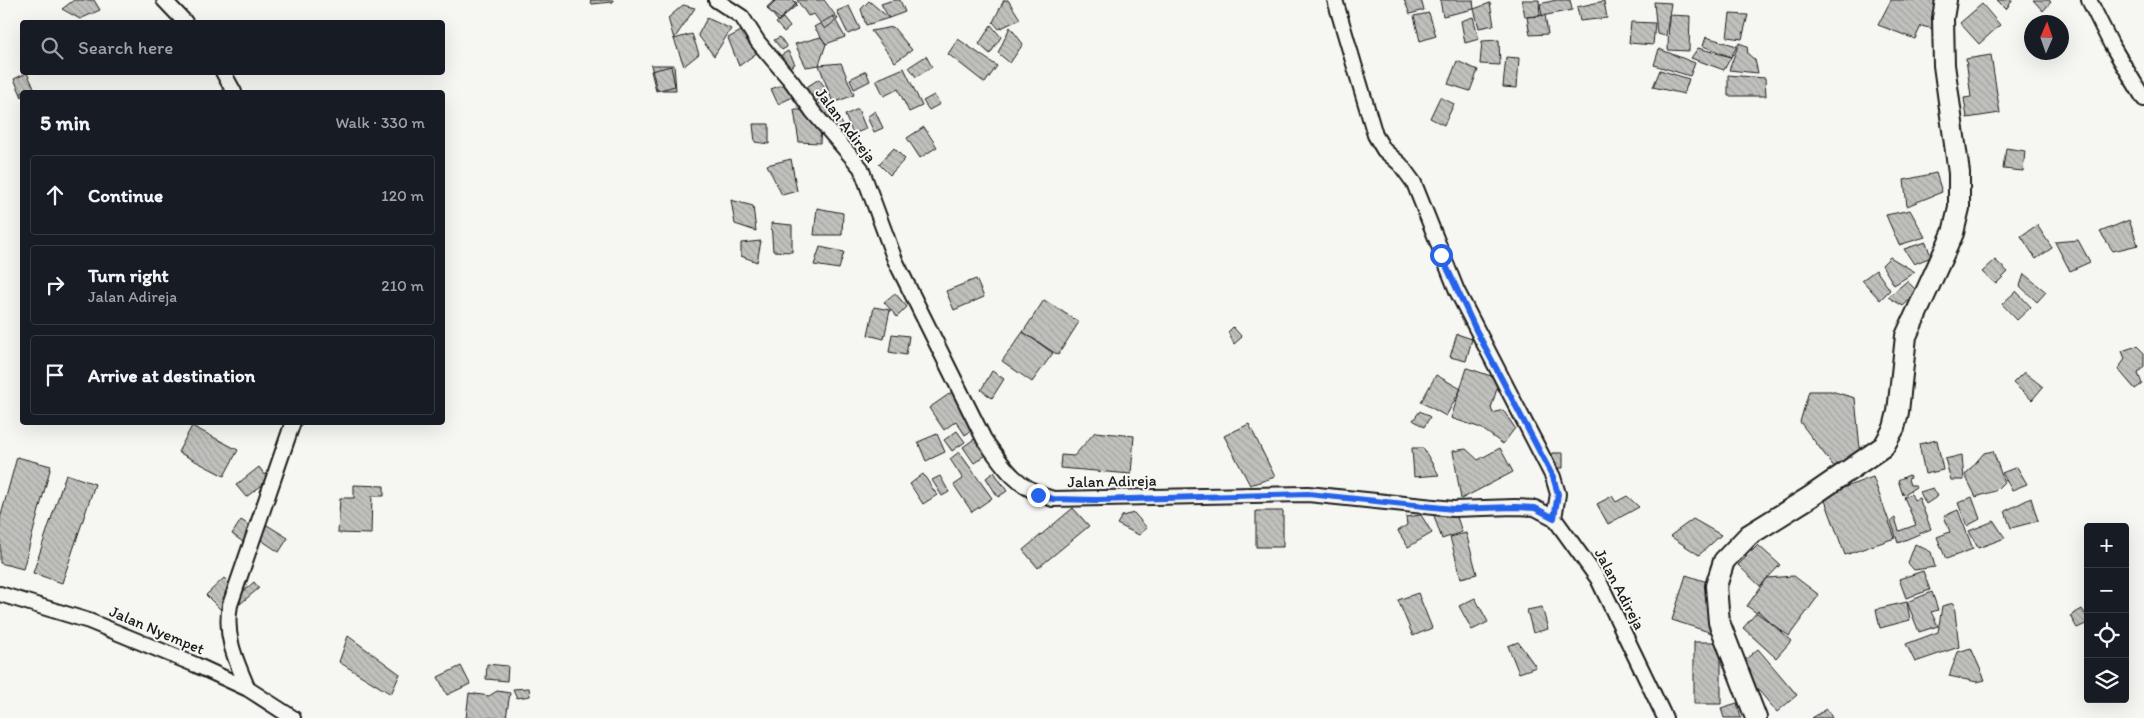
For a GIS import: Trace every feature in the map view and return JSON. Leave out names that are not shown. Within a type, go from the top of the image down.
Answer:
[{"type":"street","points":[[164,0],[183,20]]},
{"type":"street","name":"Jalan Adireja","points":[[716,0],[742,17],[758,42],[792,82],[812,112],[860,168],[895,260],[984,439],[999,461],[1024,487],[1053,499],[1308,494],[1453,509],[1535,508],[1554,518],[1598,579],[1665,718]]},
{"type":"street","points":[[1335,0],[1378,144],[1409,175],[1414,183],[1457,291],[1553,477],[1558,494],[1554,518]]},
{"type":"street","points":[[1756,718],[1720,622],[1716,586],[1724,561],[1749,535],[1810,497],[1884,446],[1894,428],[1898,412],[1906,336],[1953,233],[1959,208],[1959,173],[1944,65],[1943,18],[1946,0]]},
{"type":"street","points":[[2089,0],[2111,44],[2144,100]]},
{"type":"street","points":[[225,75],[233,90]]},
{"type":"street","points":[[248,689],[231,648],[227,621],[230,605],[291,425]]},
{"type":"street","name":"Jalan Nyempet","points":[[0,594],[89,621],[248,689],[293,718]]},
{"type":"building","points":[[74,0],[94,0],[100,10],[80,19],[62,9]]},
{"type":"building","points":[[590,0],[613,0],[613,2],[592,4]]},
{"type":"building","points":[[775,0],[792,0],[797,5],[778,21],[767,7]]},
{"type":"building","points":[[776,0],[793,0],[797,3],[780,19],[767,9]]},
{"type":"building","points":[[797,0],[824,0],[838,19],[825,29],[814,14],[808,16]]},
{"type":"building","points":[[900,0],[905,12],[889,18],[881,4]]},
{"type":"building","points":[[1004,0],[1008,0],[1020,19],[999,29],[993,22]]},
{"type":"building","points":[[1404,0],[1421,0],[1424,10],[1410,14]]},
{"type":"building","points":[[1440,0],[1473,0],[1474,9],[1443,16]]},
{"type":"building","points":[[1522,0],[1539,0],[1540,16],[1525,17]]},
{"type":"building","points":[[1556,0],[1570,0],[1572,10],[1542,16],[1540,4]]},
{"type":"building","points":[[1891,0],[1935,0],[1934,29],[1921,26],[1915,39],[1878,25]]},
{"type":"building","points":[[1997,0],[2013,0],[2006,9]]},
{"type":"building","points":[[2033,0],[2049,0],[2051,2],[2043,11]]},
{"type":"building","points":[[869,1],[889,18],[866,25],[861,9]]},
{"type":"building","points":[[1604,1],[1607,18],[1580,21],[1577,7]]},
{"type":"building","points":[[1654,2],[1671,3],[1666,36],[1657,34]]},
{"type":"building","points":[[1490,3],[1494,25],[1479,28],[1474,9]]},
{"type":"building","points":[[1982,4],[2000,25],[1979,44],[1960,23]]},
{"type":"building","points":[[683,5],[695,8],[674,39],[668,18]]},
{"type":"building","points":[[849,6],[860,29],[848,34],[837,11]]},
{"type":"building","points":[[1429,13],[1436,36],[1420,41],[1414,16]]},
{"type":"building","points":[[1730,14],[1748,15],[1742,39],[1727,37]]},
{"type":"building","points":[[1545,15],[1548,34],[1530,35],[1527,17]]},
{"type":"building","points":[[1669,15],[1690,16],[1689,51],[1668,50]]},
{"type":"building","points":[[833,16],[845,37],[826,44],[814,27]]},
{"type":"building","points":[[1473,17],[1479,39],[1465,43],[1461,21]]},
{"type":"building","points":[[707,18],[731,29],[714,56],[698,35]]},
{"type":"building","points":[[783,18],[790,27],[784,32],[776,23]]},
{"type":"building","points":[[1631,22],[1655,23],[1653,45],[1629,43]]},
{"type":"building","points":[[991,25],[1001,37],[990,54],[979,44]]},
{"type":"building","points":[[893,27],[912,50],[895,62],[871,31]]},
{"type":"building","points":[[1010,27],[1023,44],[1010,63],[998,53]]},
{"type":"building","points":[[741,31],[758,52],[739,66],[728,38]]},
{"type":"building","points":[[692,34],[699,54],[684,66],[674,39]]},
{"type":"building","points":[[780,37],[787,47],[782,50],[774,40]]},
{"type":"building","points":[[821,37],[826,44],[819,65],[806,67],[795,44]]},
{"type":"building","points":[[1706,37],[1737,46],[1731,57],[1703,46]]},
{"type":"building","points":[[958,39],[997,66],[985,83],[948,54]]},
{"type":"building","points":[[1499,40],[1500,65],[1480,64],[1482,41]]},
{"type":"building","points":[[1739,43],[1747,46],[1748,54],[1755,60],[1758,73],[1729,70]]},
{"type":"building","points":[[1698,48],[1731,57],[1724,70],[1691,58]]},
{"type":"building","points":[[1659,49],[1695,63],[1690,76],[1654,65]]},
{"type":"building","points":[[788,51],[795,64],[787,69],[780,56]]},
{"type":"building","points":[[1991,55],[2000,113],[1967,118],[1964,98],[1971,97],[1966,59]]},
{"type":"building","points":[[926,56],[932,67],[916,77],[909,67]]},
{"type":"building","points":[[1506,57],[1519,58],[1517,88],[1503,87]]},
{"type":"building","points":[[1457,61],[1478,70],[1470,91],[1448,84]]},
{"type":"building","points":[[841,63],[854,95],[833,103],[819,65]]},
{"type":"building","points":[[651,65],[674,65],[676,90],[657,90]]},
{"type":"building","points":[[671,66],[675,86],[656,91],[651,71]]},
{"type":"building","points":[[904,68],[922,106],[909,112],[898,89],[884,96],[876,80]]},
{"type":"building","points":[[1660,70],[1689,79],[1684,94],[1653,87]]},
{"type":"building","points":[[866,71],[870,81],[854,89],[850,79]]},
{"type":"building","points":[[28,75],[35,90],[20,90],[20,92],[14,79]]},
{"type":"building","points":[[1728,75],[1765,78],[1766,96],[1728,96]]},
{"type":"building","points":[[819,79],[829,93],[812,104],[802,90]]},
{"type":"building","points":[[790,82],[797,95],[778,104],[771,89]]},
{"type":"building","points":[[934,95],[940,104],[929,110],[923,101]]},
{"type":"building","points":[[1440,97],[1454,104],[1444,125],[1430,118]]},
{"type":"building","points":[[827,99],[843,125],[834,131],[817,105]]},
{"type":"building","points":[[858,109],[866,129],[853,134],[845,115]]},
{"type":"building","points":[[794,110],[801,110],[821,126],[820,143],[799,142]]},
{"type":"building","points":[[875,111],[883,128],[874,132],[867,117]]},
{"type":"building","points":[[753,124],[769,124],[769,144],[755,142]]},
{"type":"building","points":[[924,127],[937,147],[920,158],[907,138]]},
{"type":"building","points":[[894,148],[905,159],[890,175],[879,164]]},
{"type":"building","points":[[2006,148],[2025,151],[2023,171],[2003,169]]},
{"type":"building","points":[[791,159],[797,191],[782,195],[767,165]]},
{"type":"building","points":[[1936,173],[1942,192],[1907,206],[1904,180]]},
{"type":"building","points":[[731,200],[753,206],[756,231],[735,224]]},
{"type":"building","points":[[817,208],[843,213],[842,235],[814,235]]},
{"type":"building","points":[[1910,210],[1925,237],[1899,245],[1886,215]]},
{"type":"building","points":[[2129,220],[2138,245],[2113,251],[2100,232]]},
{"type":"building","points":[[771,223],[792,225],[792,252],[773,251]]},
{"type":"building","points":[[2037,225],[2052,248],[2036,259],[2021,236]]},
{"type":"building","points":[[2078,240],[2090,262],[2070,271],[2055,242]]},
{"type":"building","points":[[761,241],[757,262],[741,256],[741,243]]},
{"type":"building","points":[[1926,242],[1931,257],[1914,264],[1904,249]]},
{"type":"building","points":[[820,247],[844,252],[839,269],[814,265]]},
{"type":"building","points":[[1890,257],[1915,272],[1894,285],[1882,265]]},
{"type":"building","points":[[1995,260],[2008,272],[1996,284],[1982,272]]},
{"type":"building","points":[[1876,270],[1890,290],[1880,300],[1862,280]]},
{"type":"building","points":[[2024,274],[2046,292],[2037,302],[2020,286]]},
{"type":"building","points":[[976,279],[984,297],[954,310],[946,291]]},
{"type":"building","points":[[1907,281],[1918,292],[1903,306],[1888,297]]},
{"type":"building","points":[[2016,291],[2031,307],[2017,320],[2002,304]]},
{"type":"building","points":[[895,293],[907,307],[897,317],[884,302]]},
{"type":"building","points":[[1044,300],[1079,322],[1058,355],[1023,332]]},
{"type":"building","points":[[874,307],[890,310],[884,339],[868,335]]},
{"type":"building","points":[[1233,327],[1242,337],[1234,344],[1228,332]]},
{"type":"building","points":[[1023,332],[1053,353],[1032,382],[1002,361]]},
{"type":"building","points":[[892,334],[909,336],[906,355],[889,352]]},
{"type":"building","points":[[1457,334],[1472,339],[1466,361],[1450,357]]},
{"type":"building","points":[[2137,346],[2144,353],[2144,366],[2138,373],[2142,384],[2135,389],[2118,369],[2125,359],[2122,351]]},
{"type":"building","points":[[1467,368],[1500,379],[1491,408],[1493,413],[1503,410],[1515,428],[1503,444],[1481,428],[1451,418]]},
{"type":"building","points":[[992,371],[1004,379],[992,398],[981,390]]},
{"type":"building","points":[[2024,372],[2043,387],[2032,400],[2013,383]]},
{"type":"building","points":[[1436,375],[1461,389],[1446,416],[1421,402]]},
{"type":"building","points":[[1809,391],[1831,391],[1855,398],[1860,449],[1835,468],[1800,422]]},
{"type":"building","points":[[952,392],[977,427],[965,435],[956,421],[944,430],[929,408]]},
{"type":"building","points":[[1420,411],[1430,417],[1424,427],[1413,420]]},
{"type":"building","points":[[1249,424],[1275,477],[1250,485],[1224,436]]},
{"type":"building","points":[[192,426],[238,450],[224,476],[178,452]]},
{"type":"building","points":[[957,431],[965,442],[952,451],[944,440]]},
{"type":"building","points":[[1095,432],[1134,436],[1131,474],[1060,468],[1061,455],[1074,456]]},
{"type":"building","points":[[937,434],[945,452],[926,461],[918,442]]},
{"type":"building","points":[[977,437],[988,454],[974,463],[963,447]]},
{"type":"building","points":[[1937,440],[1943,470],[1925,474],[1919,444]]},
{"type":"building","points":[[1412,448],[1423,448],[1439,475],[1414,477]]},
{"type":"building","points":[[1500,448],[1513,472],[1461,499],[1453,451],[1466,449],[1478,460]]},
{"type":"building","points":[[1993,451],[2004,482],[1995,491],[1976,497],[1965,475],[1984,453]]},
{"type":"building","points":[[959,452],[992,498],[972,512],[954,485],[963,479],[950,459]]},
{"type":"building","points":[[1552,453],[1563,453],[1563,468],[1552,468]]},
{"type":"building","points":[[1962,455],[1964,480],[1951,480],[1945,459]]},
{"type":"building","points":[[17,457],[51,466],[23,569],[0,563],[0,519]]},
{"type":"building","points":[[259,467],[269,480],[246,497],[236,485]]},
{"type":"building","points":[[2017,467],[2027,484],[2012,490],[2002,473]]},
{"type":"building","points":[[994,472],[1007,491],[998,497],[986,478]]},
{"type":"building","points":[[66,474],[95,484],[62,583],[33,573]]},
{"type":"building","points":[[923,474],[937,495],[923,504],[910,484]]},
{"type":"building","points":[[1909,475],[1911,478],[1908,479],[1910,485],[1915,485],[1916,487],[1903,495],[1898,480]]},
{"type":"building","points":[[940,476],[949,492],[942,496],[932,480]]},
{"type":"building","points":[[1873,477],[1895,538],[1845,555],[1823,495]]},
{"type":"building","points":[[354,485],[384,486],[384,496],[372,496],[371,534],[338,533],[340,498],[354,498]]},
{"type":"building","points":[[1933,488],[1938,496],[1926,504],[1920,492]]},
{"type":"building","points":[[1911,494],[1914,500],[1919,498],[1931,529],[1898,543],[1891,521],[1895,518],[1899,531],[1916,525],[1904,497]]},
{"type":"building","points":[[1612,496],[1616,502],[1627,496],[1639,507],[1608,524],[1597,504]]},
{"type":"building","points":[[1972,497],[1980,519],[1967,526],[1958,503]]},
{"type":"building","points":[[2031,498],[2038,521],[2011,528],[2005,511]]},
{"type":"building","points":[[1073,508],[1089,526],[1038,568],[1023,550]]},
{"type":"building","points":[[1958,510],[1973,549],[1946,559],[1937,537],[1950,532],[1944,516]]},
{"type":"building","points":[[1256,511],[1283,511],[1283,547],[1256,547]]},
{"type":"building","points":[[1134,513],[1147,528],[1139,535],[1117,524],[1122,516]]},
{"type":"building","points":[[1433,513],[1456,514],[1462,532],[1442,539]]},
{"type":"building","points":[[1421,515],[1432,533],[1408,547],[1398,531],[1407,525],[1406,517]]},
{"type":"building","points":[[1693,519],[1721,535],[1699,555],[1670,536]]},
{"type":"building","points":[[241,520],[252,527],[243,542],[232,534]]},
{"type":"building","points":[[1994,521],[2005,538],[1978,548],[1969,531]]},
{"type":"building","points":[[267,525],[288,538],[279,552],[258,538]]},
{"type":"building","points":[[1466,533],[1477,574],[1461,578],[1450,537]]},
{"type":"building","points":[[1915,544],[1931,552],[1935,567],[1914,570],[1908,563]]},
{"type":"building","points":[[1758,545],[1780,565],[1760,586],[1738,565]]},
{"type":"building","points":[[1923,571],[1930,590],[1906,598],[1899,579]]},
{"type":"building","points":[[1686,575],[1710,583],[1712,633],[1672,620]]},
{"type":"building","points":[[1794,576],[1819,595],[1789,636],[1747,606],[1767,578]]},
{"type":"building","points":[[224,578],[232,586],[223,612],[206,595]]},
{"type":"building","points":[[254,582],[259,588],[240,604],[240,594]]},
{"type":"building","points":[[1932,592],[1938,610],[1931,612],[1938,626],[1919,632],[1907,602]]},
{"type":"building","points":[[1418,593],[1432,628],[1413,636],[1398,600]]},
{"type":"building","points":[[1475,598],[1488,622],[1472,630],[1459,606]]},
{"type":"building","points":[[1907,602],[1910,620],[1880,628],[1876,609]]},
{"type":"building","points":[[1954,603],[1959,647],[1915,662],[1906,644],[1938,632],[1942,606]]},
{"type":"building","points":[[1542,607],[1548,629],[1533,633],[1527,610]]},
{"type":"building","points":[[2082,609],[2084,612],[2084,625],[2077,628],[2070,616]]},
{"type":"building","points":[[1758,611],[1791,641],[1776,658],[1743,628]]},
{"type":"building","points":[[348,636],[400,674],[391,694],[339,662]]},
{"type":"building","points":[[1518,642],[1536,667],[1519,673],[1508,646]]},
{"type":"building","points":[[1694,642],[1721,642],[1721,704],[1694,704]]},
{"type":"building","points":[[1971,648],[1985,680],[1977,682],[1949,676],[1958,652]]},
{"type":"building","points":[[1758,649],[1797,695],[1777,712],[1738,666]]},
{"type":"building","points":[[487,664],[508,666],[507,681],[486,679]]},
{"type":"building","points":[[461,666],[470,684],[447,695],[438,677]]},
{"type":"building","points":[[529,688],[530,696],[517,698],[513,689]]},
{"type":"building","points":[[497,691],[510,693],[506,718],[466,718],[469,693],[489,696]]},
{"type":"building","points":[[1737,703],[1741,718],[1724,718],[1721,708]]},
{"type":"building","points":[[1827,709],[1832,718],[1812,718]]},
{"type":"route","points":[[1038,495],[1053,499],[1097,500],[1160,497],[1259,497],[1308,494],[1344,496],[1389,504],[1453,509],[1535,508],[1554,518],[1558,494],[1553,477],[1476,330],[1441,255]]}]
